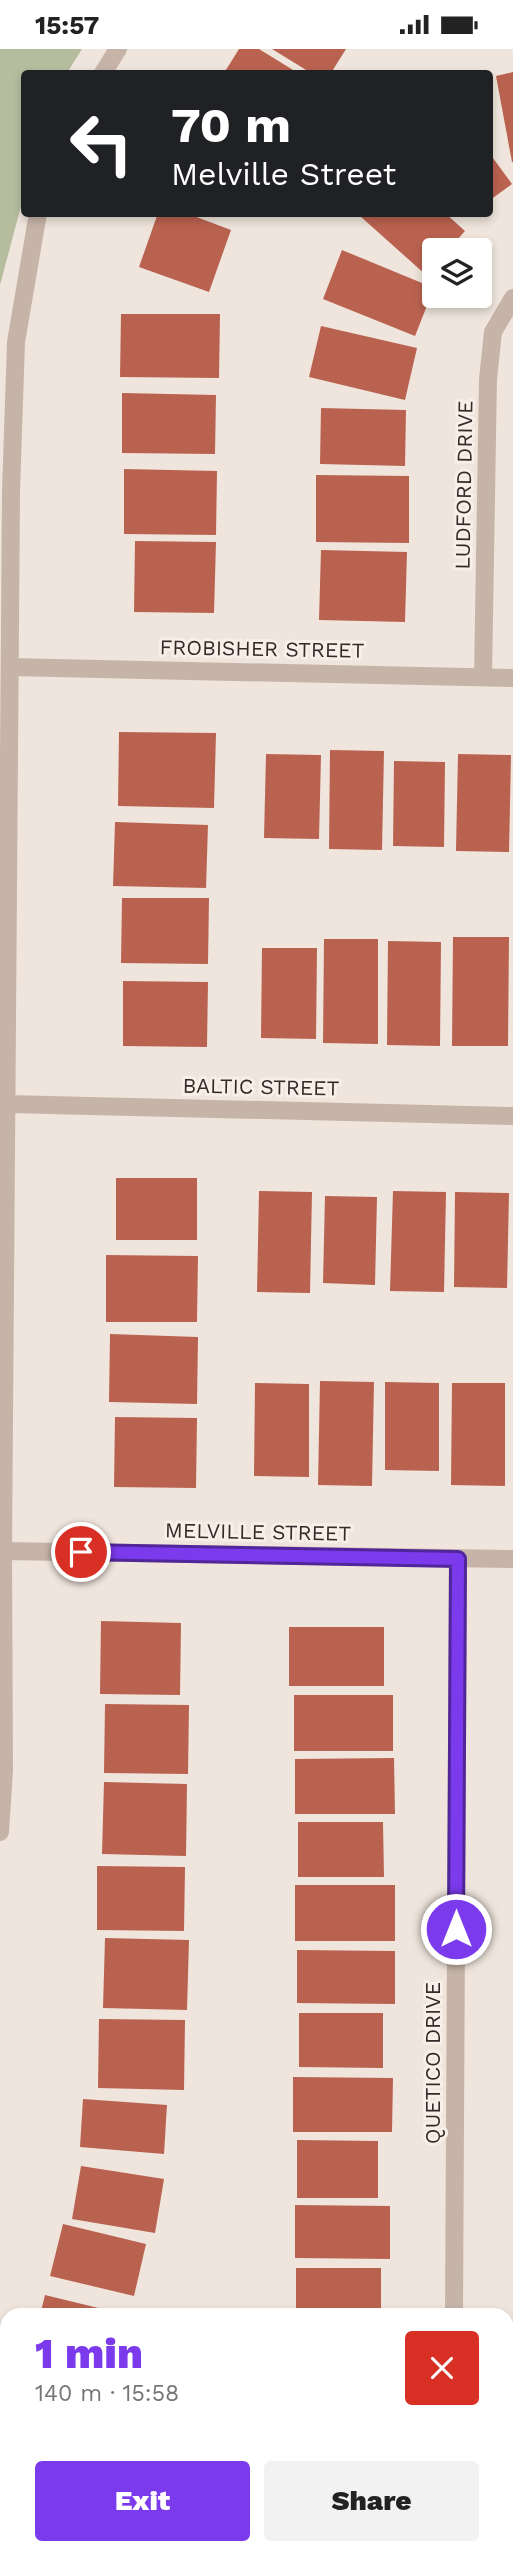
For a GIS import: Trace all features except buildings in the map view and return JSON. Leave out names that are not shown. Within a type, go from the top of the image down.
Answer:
[{"type":"street","points":[[105,70],[118,49]]},
{"type":"street","points":[[0,1832],[4,1770],[6,885],[11,491],[16,342],[37,217]]},
{"type":"street","name":"LUDFORD DRIVE","points":[[483,677],[488,379],[493,333],[513,299]]},
{"type":"street","name":"FROBISHER STREET","points":[[10,667],[513,678]]},
{"type":"street","name":"BALTIC STREET","points":[[7,1104],[513,1116]]},
{"type":"street","name":"MELVILLE STREET","points":[[3,1551],[513,1559]]},
{"type":"street","name":"QUETICO DRIVE","points":[[454,2308],[458,1559]]},
{"type":"green space","points":[[0,49],[82,49],[69,70],[21,70],[21,206],[0,285]]},
{"type":"route","points":[[81,1552],[458,1559],[456,1929]]}]
